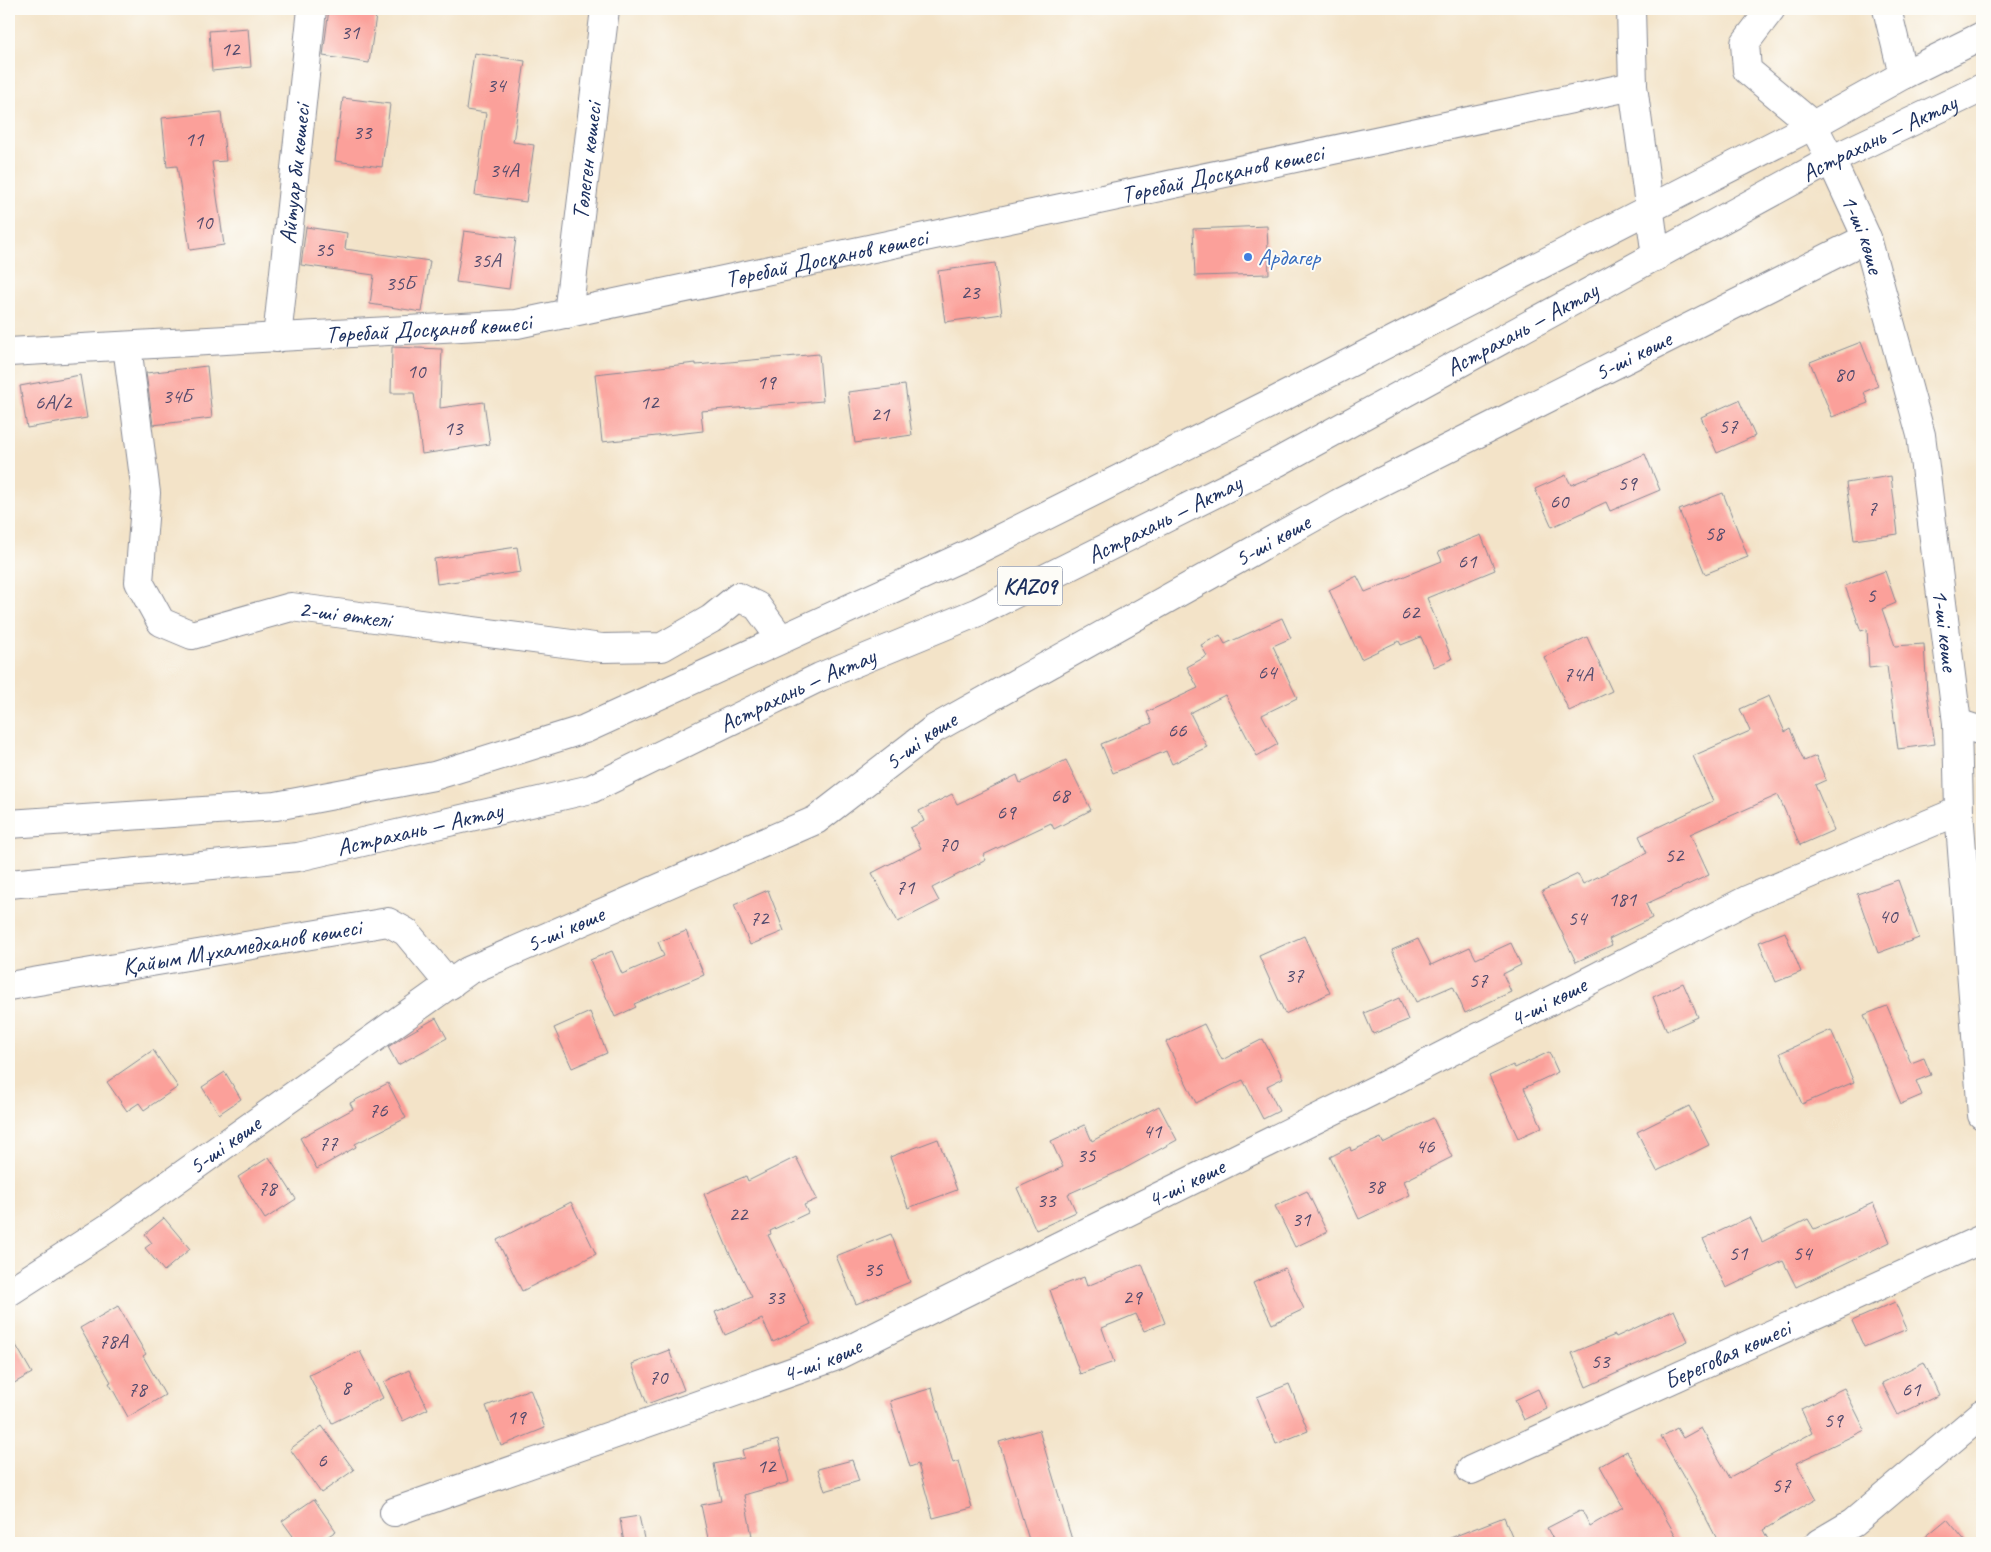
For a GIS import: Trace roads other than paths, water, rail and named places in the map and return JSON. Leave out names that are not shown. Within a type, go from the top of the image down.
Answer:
[{"type":"main road","name":"Айтуар би көшесі","points":[[277,338],[312,9]]},
{"type":"main road","name":"Төлеген көшесі","points":[[568,314],[605,9]]},
{"type":"main road","points":[[1631,9],[1633,86],[1656,257]]},
{"type":"main road","points":[[1771,9],[1745,43],[1747,70],[1812,125]]},
{"type":"main road","points":[[1887,9],[1903,75]]},
{"type":"main road","name":"Астрахань — Актау","points":[[9,824],[276,806],[434,776],[585,728],[973,552],[1649,210],[1903,75],[1982,36]]},
{"type":"main road","name":"Төребай Досқанов көшесі","points":[[9,352],[517,324],[1633,86]]},
{"type":"main road","name":"Астрахань — Актау","points":[[9,884],[298,857],[590,789],[820,677],[978,612],[1287,458],[1831,160],[1982,88]]},
{"type":"main road","name":"1-ші көше","points":[[1812,125],[1831,160],[1867,238],[1921,435],[1970,727],[1960,811],[1982,1115]]},
{"type":"main road","name":"5-шi көше","points":[[9,1292],[111,1226],[468,971],[816,820],[934,729],[1322,513],[1867,238]]},
{"type":"main road","name":"2-ші өткелі","points":[[127,346],[146,493],[140,582],[161,622],[192,635],[291,607],[602,648],[662,647],[711,618],[738,596],[757,606],[781,639]]},
{"type":"main road","name":"4-шi көше","points":[[394,1512],[834,1357],[1399,1078],[1747,900],[1960,811]]},
{"type":"main road","name":"Қайым Мұхамедханов көшесi","points":[[9,986],[388,922],[406,932],[450,985]]},
{"type":"main road","name":"Береговая көшесі","points":[[1471,1470],[1982,1239]]},
{"type":"main road","points":[[1819,1543],[1853,1523],[1982,1414]]},
{"type":"place","name":"Ардагер","points":[[1248,257]]}]
